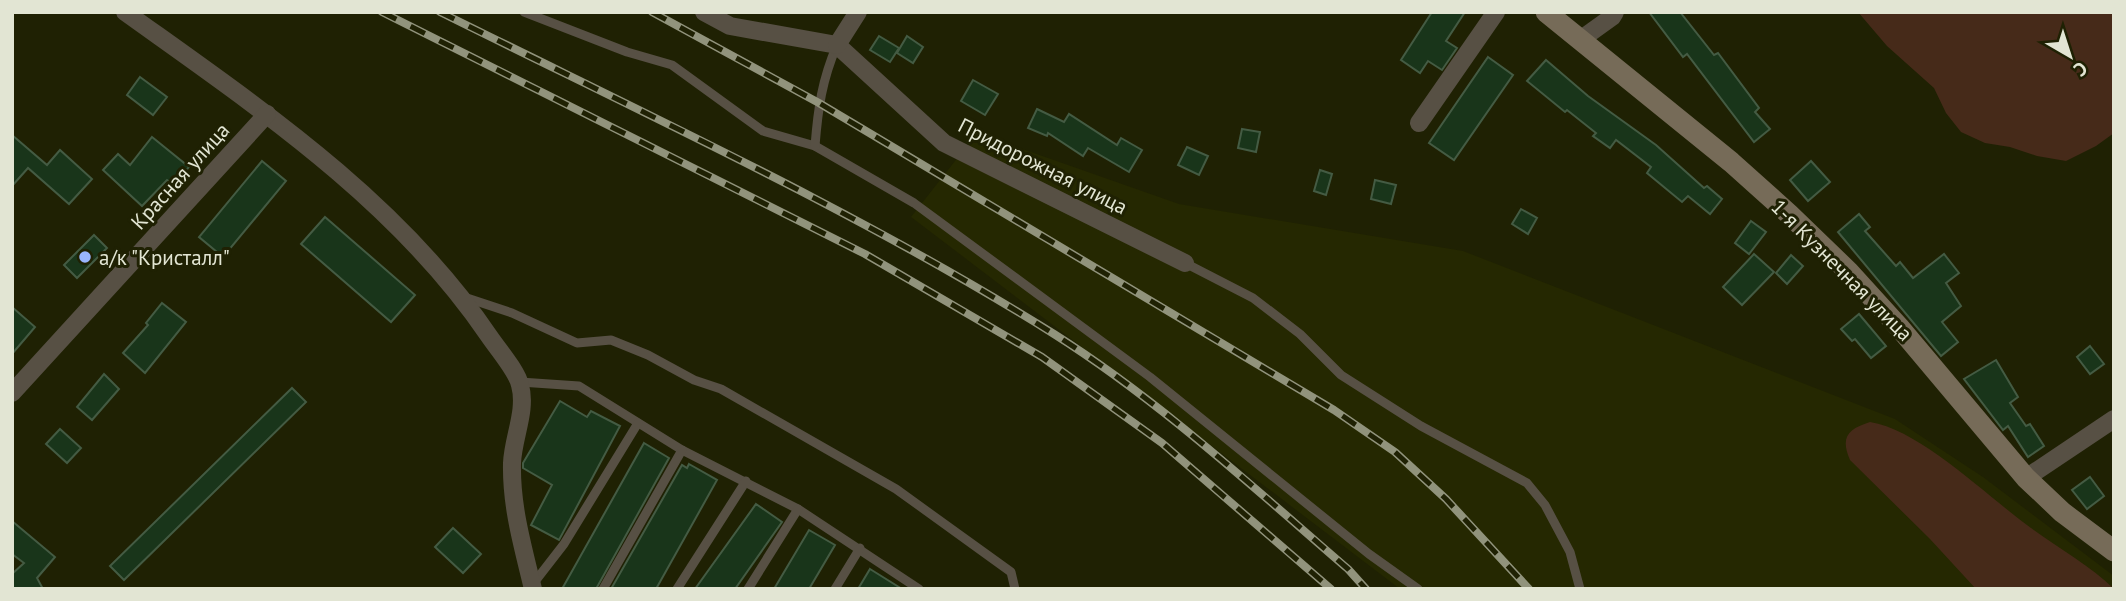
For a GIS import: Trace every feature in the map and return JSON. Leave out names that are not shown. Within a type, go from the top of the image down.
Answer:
[{"type":"street","points":[[125,12],[267,114],[339,173],[410,241],[462,296],[520,382],[522,404],[512,461],[513,505],[532,587]]},
{"type":"street","points":[[704,12],[730,26],[837,45],[858,12]]},
{"type":"street","points":[[1419,123],[1496,12]]},
{"type":"street","name":"1-я Кузнечная улица","points":[[1546,12],[1731,163],[1849,272],[1939,373],[2026,478],[2062,512],[2114,551]]},
{"type":"street","points":[[1580,40],[1615,12]]},
{"type":"street","name":"Придорожная улица","points":[[837,45],[944,143],[1185,263]]},
{"type":"street","name":"Красная улица","points":[[12,393],[267,114]]},
{"type":"street","points":[[2026,478],[2114,419]]},
{"type":"lane","points":[[524,12],[627,52],[672,65],[763,131],[815,146],[914,203],[1150,377],[1369,554],[1418,589]]},
{"type":"lane","points":[[815,146],[825,74],[837,45]]},
{"type":"lane","points":[[1185,263],[1253,298],[1300,334],[1341,375],[1421,426],[1527,483],[1545,505],[1570,552],[1580,589]]},
{"type":"lane","points":[[462,296],[512,313],[577,343],[611,340],[648,355],[694,380],[721,389],[773,420],[812,439],[906,496],[1011,572],[1015,589]]},
{"type":"lane","points":[[520,382],[579,387],[682,450],[798,509],[919,589]]},
{"type":"lane","points":[[532,587],[564,544],[638,423]]},
{"type":"lane","points":[[603,589],[682,450]]},
{"type":"lane","points":[[677,589],[746,481]]},
{"type":"lane","points":[[748,589],[798,509]]},
{"type":"lane","points":[[835,589],[860,548]]},
{"type":"shaded area","points":[[1858,12],[2114,12],[2114,133],[2096,146],[2066,161],[1985,143],[1961,132],[1946,113],[1934,88],[1887,46]]},
{"type":"shaded area","points":[[977,133],[1179,204],[1463,251],[1895,419],[1983,477],[2114,576],[2114,589],[1400,589],[911,217]]},
{"type":"shaded area","points":[[1870,422],[1890,428],[1932,451],[2114,589],[1976,589],[1850,460],[1846,445],[1848,435]]},
{"type":"building","points":[[1432,12],[1465,12],[1446,41],[1457,48],[1442,70],[1428,61],[1420,73],[1401,60]]},
{"type":"building","points":[[1649,12],[1680,12],[1714,55],[1718,53],[1759,108],[1755,112],[1770,129],[1754,142],[1687,54],[1683,57]]},
{"type":"building","points":[[879,36],[899,48],[890,62],[870,50]]},
{"type":"building","points":[[907,36],[923,47],[913,63],[897,53]]},
{"type":"building","points":[[1488,57],[1513,75],[1454,160],[1429,143]]},
{"type":"building","points":[[1546,60],[1588,96],[1656,145],[1704,188],[1707,186],[1722,199],[1710,214],[1688,196],[1682,202],[1647,173],[1651,167],[1616,140],[1610,148],[1593,136],[1596,133],[1527,81]]},
{"type":"building","points":[[140,77],[167,97],[153,115],[127,95]]},
{"type":"building","points":[[973,80],[998,94],[985,115],[961,101]]},
{"type":"building","points":[[1037,109],[1064,122],[1069,114],[1117,145],[1121,138],[1142,150],[1129,172],[1088,148],[1083,156],[1048,133],[1047,136],[1028,128]]},
{"type":"building","points":[[1242,129],[1260,132],[1256,152],[1238,148]]},
{"type":"building","points":[[12,135],[47,165],[60,150],[92,179],[69,204],[28,168],[12,186]]},
{"type":"building","points":[[152,137],[189,167],[174,185],[167,180],[142,206],[103,170],[118,154],[130,165]]},
{"type":"building","points":[[1187,147],[1208,156],[1199,175],[1178,165]]},
{"type":"building","points":[[262,161],[286,181],[223,257],[199,237]]},
{"type":"building","points":[[1811,161],[1830,182],[1808,201],[1790,180]]},
{"type":"building","points":[[1320,170],[1332,174],[1326,195],[1314,191]]},
{"type":"building","points":[[1375,180],[1396,185],[1391,204],[1371,199]]},
{"type":"building","points":[[1521,209],[1537,218],[1528,234],[1512,224]]},
{"type":"building","points":[[1859,214],[1870,227],[1865,231],[1896,266],[1900,262],[1913,278],[1944,254],[1959,273],[1946,283],[1961,306],[1942,322],[1958,342],[1941,356],[1838,232]]},
{"type":"building","points":[[325,217],[415,295],[391,322],[301,244]]},
{"type":"building","points":[[1751,221],[1766,232],[1749,254],[1735,243]]},
{"type":"building","name":"а/к \"Кристалл\"","points":[[94,235],[107,248],[77,278],[64,265]]},
{"type":"building","points":[[1754,254],[1774,272],[1742,305],[1723,287]]},
{"type":"building","points":[[1791,255],[1803,266],[1787,284],[1776,273]]},
{"type":"building","points":[[162,303],[186,322],[145,373],[123,353],[148,325],[146,323]]},
{"type":"building","points":[[12,307],[35,327],[12,354]]},
{"type":"building","points":[[1859,314],[1886,346],[1871,358],[1855,339],[1852,341],[1841,329]]},
{"type":"building","points":[[2090,346],[2104,364],[2090,374],[2077,357]]},
{"type":"building","points":[[1996,360],[2018,397],[2010,403],[2026,426],[2030,424],[2044,446],[2028,457],[2008,426],[2003,430],[1964,379]]},
{"type":"building","points":[[104,374],[119,389],[92,420],[77,407]]},
{"type":"building","points":[[292,388],[306,402],[124,580],[110,566]]},
{"type":"building","points":[[560,401],[587,417],[591,411],[620,426],[559,540],[531,525],[552,485],[523,468],[523,463]]},
{"type":"building","points":[[60,429],[81,448],[67,463],[46,444]]},
{"type":"building","points":[[644,443],[669,458],[596,589],[562,589]]},
{"type":"building","points":[[689,464],[717,480],[656,589],[611,589],[682,465],[687,468]]},
{"type":"building","points":[[2090,477],[2104,496],[2087,509],[2072,490]]},
{"type":"building","points":[[756,504],[782,522],[735,589],[695,589]]},
{"type":"building","points":[[12,521],[55,557],[37,578],[43,589],[12,589],[12,574],[24,563],[12,554]]},
{"type":"building","points":[[453,528],[481,554],[463,573],[435,547]]},
{"type":"building","points":[[809,530],[835,545],[809,589],[774,589]]},
{"type":"building","points":[[870,569],[902,589],[858,589]]},
{"type":"railway","points":[[382,12],[865,254],[1042,357],[1162,443],[1331,589]]},
{"type":"railway","points":[[440,12],[829,206],[980,289],[1054,334],[1093,360],[1206,446],[1348,569],[1366,589]]},
{"type":"railway","points":[[652,12],[819,103],[1334,410],[1395,452],[1446,499],[1529,589]]},
{"type":"place","name":"а/к \"Кристалл\"","points":[[85,257]]}]
